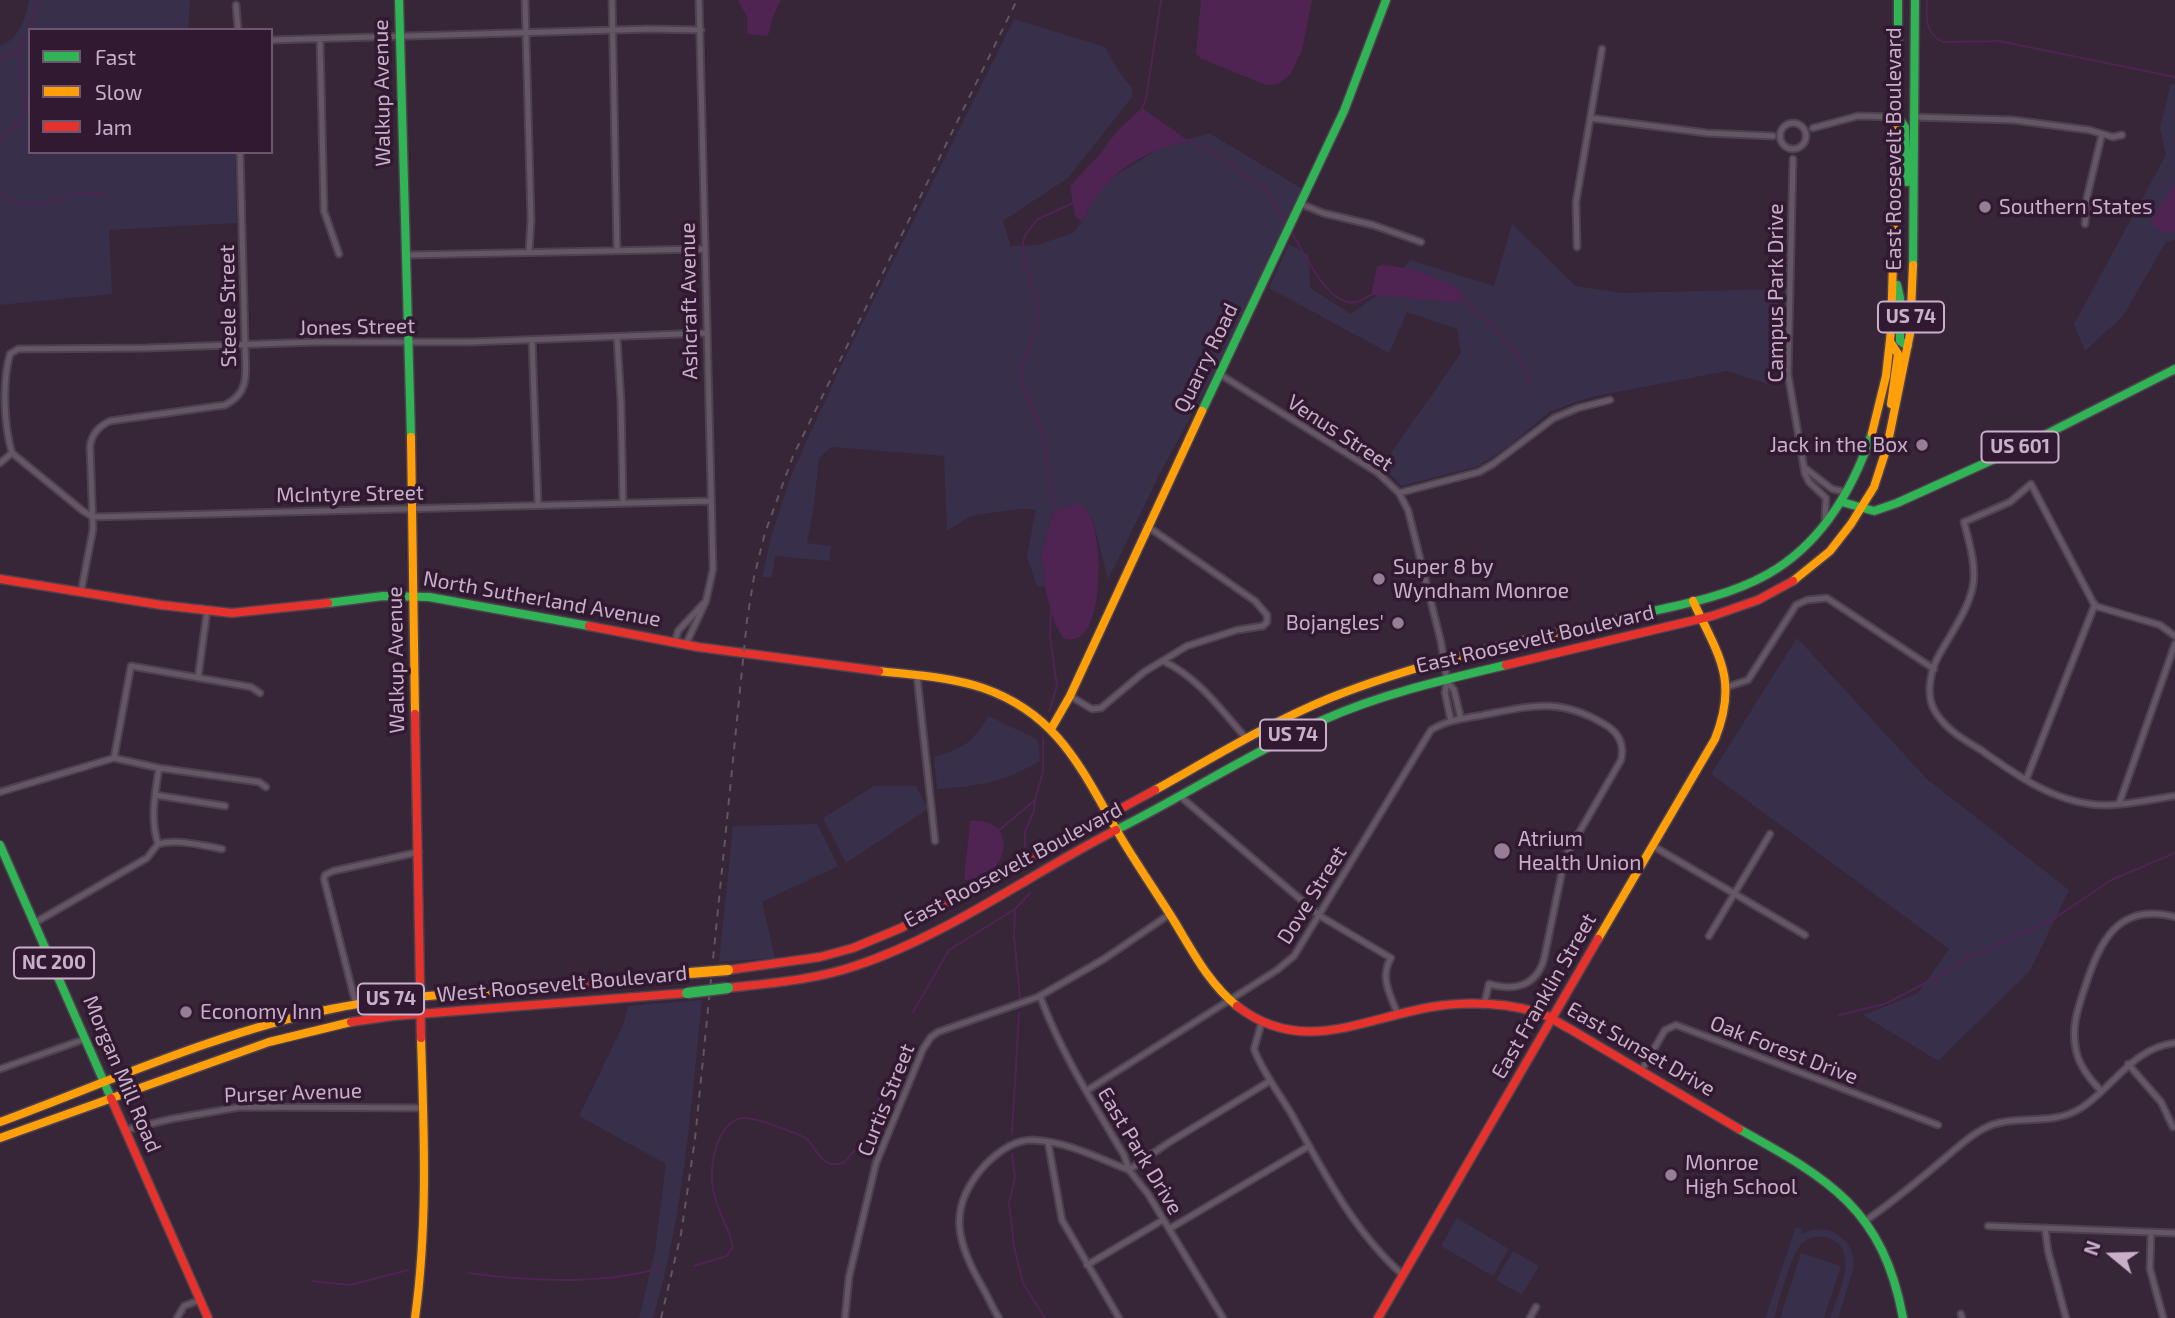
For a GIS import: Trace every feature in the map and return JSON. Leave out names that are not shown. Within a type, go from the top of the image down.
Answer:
[{"type":"main road","name":"Walkup Avenue","points":[[399,0],[415,597],[420,1014],[425,1184],[424,1256],[418,1317]]},
{"type":"main road","name":"Quarry Road","points":[[1051,729],[1070,696],[1147,526],[1344,111],[1386,0]]},
{"type":"main road","name":"East Roosevelt Boulevard","points":[[728,970],[820,957],[901,928],[1246,738],[1354,689],[1445,661],[1693,601],[1752,582],[1769,574],[1799,552],[1821,529],[1845,497],[1866,454],[1887,375],[1894,275],[1898,0]]},
{"type":"main road","name":"East Roosevelt Boulevard","points":[[728,988],[793,981],[856,966],[917,941],[1085,846],[1181,797],[1267,747],[1325,719],[1402,690],[1701,619],[1758,600],[1787,586],[1813,567],[1830,551],[1874,487],[1888,439],[1908,346],[1913,289],[1914,0]]},
{"type":"main road","points":[[1898,26],[1903,56],[1904,110],[1913,117]]},
{"type":"main road","points":[[1898,117],[1905,127],[1907,185],[1912,221]]},
{"type":"main road","points":[[1894,275],[1900,298],[1900,341],[1908,346]]},
{"type":"main road","points":[[1888,439],[1886,429],[1898,354],[1891,343]]},
{"type":"main road","name":"US 601","points":[[1845,497],[1861,509],[1874,511],[1896,503],[2034,440],[2175,369]]},
{"type":"main road","name":"North Sutherland Avenue","points":[[0,579],[207,611],[247,613],[383,596],[457,601],[686,644],[967,684],[1001,696],[1051,729]]},
{"type":"main road","points":[[1693,601],[1722,667],[1727,687]]},
{"type":"main road","name":"East Franklin Street","points":[[1378,1318],[1715,739],[1725,710],[1727,687]]},
{"type":"main road","name":"East Sunset Drive","points":[[1051,729],[1080,764],[1117,831],[1205,974],[1230,1000],[1250,1015],[1290,1029],[1320,1033],[1349,1030],[1398,1015],[1450,1004],[1509,1006],[1552,1019],[1791,1159],[1825,1182],[1858,1211],[1888,1258],[1895,1277],[1903,1318]]},
{"type":"main road","name":"Morgan Mill Road","points":[[0,845],[208,1318]]},
{"type":"main road","name":"West Roosevelt Boulevard","points":[[0,1122],[244,1031],[331,1009],[420,996],[728,970]]},
{"type":"main road","name":"West Roosevelt Boulevard","points":[[0,1138],[304,1030],[390,1015],[728,988]]},
{"type":"street","points":[[525,0],[531,219],[528,252]]},
{"type":"street","points":[[612,0],[617,250]]},
{"type":"street","name":"Ashcraft Avenue","points":[[686,644],[706,601],[713,569],[699,0]]},
{"type":"street","points":[[236,5],[238,28]]},
{"type":"street","points":[[273,40],[701,30]]},
{"type":"street","points":[[320,40],[324,211],[339,254]]},
{"type":"street","points":[[1577,247],[1576,202],[1602,50]]},
{"type":"street","points":[[1773,135],[1791,122],[1813,128],[1858,116],[1898,117]]},
{"type":"street","points":[[1913,117],[2013,120],[2113,137],[2122,135]]},
{"type":"street","points":[[1590,118],[1707,133],[1773,135],[1788,149],[1797,148],[1804,143],[1806,135],[1813,128]]},
{"type":"street","points":[[1803,127],[1806,135]]},
{"type":"street","points":[[1780,139],[1782,129]]},
{"type":"street","points":[[2085,224],[2087,197],[2102,134]]},
{"type":"street","name":"Campus Park Drive","points":[[1797,148],[1793,159],[1788,374],[1809,482],[1822,492],[1826,499],[1827,511],[1821,529]]},
{"type":"street","name":"Campus Park Drive","points":[[1788,149],[1793,159]]},
{"type":"street","name":"Steele Street","points":[[81,592],[93,529],[90,446],[97,429],[110,421],[196,410],[232,401],[240,395],[244,386],[240,154]]},
{"type":"street","points":[[1301,204],[1422,242]]},
{"type":"street","points":[[406,255],[704,248]]},
{"type":"street","name":"Jones Street","points":[[12,453],[6,432],[7,366],[10,354],[18,349],[470,342],[706,333]]},
{"type":"street","points":[[617,337],[623,503]]},
{"type":"street","points":[[532,340],[538,505]]},
{"type":"street","name":"Venus Street","points":[[1221,375],[1378,473],[1399,493],[1408,510],[1445,661]]},
{"type":"street","points":[[1399,493],[1479,472],[1554,418],[1578,408],[1610,400]]},
{"type":"street","points":[[0,463],[12,453],[82,511],[93,516]]},
{"type":"street","points":[[1805,468],[1845,497]]},
{"type":"street","points":[[2175,636],[2160,625],[2095,604],[2031,484],[2010,502],[1964,522],[1975,563],[1975,578],[1963,614],[1934,668],[1930,697],[1934,712],[1949,729],[2036,787],[2082,802],[2101,805],[2175,796]]},
{"type":"street","name":"McIntyre Street","points":[[93,516],[710,501]]},
{"type":"street","points":[[1070,696],[1092,709],[1101,708],[1144,672],[1187,646],[1237,630],[1263,626],[1266,622],[1266,613],[1255,601],[1147,526]]},
{"type":"street","points":[[1727,687],[1748,680],[1791,609],[1807,600],[1822,597],[1934,668]]},
{"type":"street","points":[[675,642],[678,631],[706,601]]},
{"type":"street","points":[[2026,780],[2095,604]]},
{"type":"street","points":[[198,678],[207,611]]},
{"type":"street","points":[[2119,804],[2175,644]]},
{"type":"street","points":[[1163,661],[1175,666],[1203,689],[1246,738]]},
{"type":"street","points":[[1445,661],[1445,693],[1451,721]]},
{"type":"street","points":[[114,758],[131,666],[251,687],[260,693]]},
{"type":"street","points":[[917,676],[935,841]]},
{"type":"street","points":[[1447,681],[1454,690],[1461,719]]},
{"type":"street","name":"Dove Street","points":[[1086,1091],[1288,962],[1320,916],[1426,736],[1434,728],[1451,721],[1528,705],[1562,706],[1585,713],[1611,728],[1618,735],[1622,749],[1616,769],[1566,857],[1539,972],[1527,984],[1514,988],[1489,984],[1484,1005]]},
{"type":"street","points":[[0,792],[114,758],[159,768],[258,782],[267,787]]},
{"type":"street","points":[[158,844],[152,826],[159,768]]},
{"type":"street","points":[[155,795],[225,806]]},
{"type":"street","points":[[1181,797],[1320,916],[1391,958],[1385,971],[1385,981],[1398,1015]]},
{"type":"street","points":[[1709,936],[1770,834]]},
{"type":"street","points":[[36,922],[141,862],[158,844],[196,844],[222,849]]},
{"type":"street","points":[[1653,846],[1805,935]]},
{"type":"street","points":[[356,1005],[325,875],[419,852]]},
{"type":"street","name":"Curtis Street","points":[[845,1318],[849,1277],[876,1163],[923,1049],[931,1037],[938,1032],[1040,996],[1104,959],[1170,914]]},
{"type":"street","points":[[2101,1091],[2082,1066],[2076,1053],[2074,1038],[2076,1018],[2096,955],[2109,934],[2125,922],[2154,914],[2175,917]]},
{"type":"street","name":"East Park Drive","points":[[1040,996],[1056,1037],[1124,1155],[1129,1170],[1148,1194],[1220,1317]]},
{"type":"street","points":[[1262,1021],[1254,1049],[1270,1081],[1323,1172],[1368,1238],[1403,1275]]},
{"type":"street","name":"Oak Forest Drive","points":[[1641,1071],[1665,1030],[1676,1025],[1938,1125]]},
{"type":"street","points":[[0,1069],[85,1039]]},
{"type":"street","points":[[1865,1221],[1984,1128],[2001,1123],[2062,1117],[2081,1108],[2128,1064],[2157,1046],[2175,1042]]},
{"type":"street","points":[[2128,1064],[2161,1102],[2173,1127]]},
{"type":"street","points":[[987,1318],[998,1316],[972,1269],[960,1239],[958,1222],[967,1192],[979,1172],[1006,1147],[1030,1140],[1061,1144],[1129,1170],[1270,1081]]},
{"type":"street","name":"Purser Avenue","points":[[125,1130],[240,1107],[423,1108]]},
{"type":"street","points":[[1048,1142],[1062,1220],[1119,1318]]},
{"type":"street","points":[[1169,1229],[1309,1146]]},
{"type":"street","points":[[1087,1265],[1163,1220]]},
{"type":"street","points":[[1988,1226],[2175,1233]]},
{"type":"street","points":[[2045,1227],[2048,1251],[2066,1318]]},
{"type":"street","points":[[2151,1232],[2150,1269],[2163,1317]]},
{"type":"street","points":[[177,1318],[184,1306],[200,1300]]},
{"type":"street","points":[[1530,1318],[1536,1307]]},
{"type":"shaded area","points":[[29,0],[190,0],[188,28],[28,28],[28,154],[235,154],[237,223],[109,230],[112,294],[0,305],[0,46],[17,33]]},
{"type":"shaded area","points":[[738,0],[781,0],[768,36],[747,34],[747,17]]},
{"type":"shaded area","points":[[1201,0],[1312,0],[1302,50],[1291,74],[1278,84],[1266,85],[1200,58],[1196,53]]},
{"type":"shaded area","points":[[1014,19],[1105,47],[1132,88],[1132,97],[1068,178],[1003,221],[1011,246],[1037,245],[1073,233],[1097,193],[1113,177],[1157,150],[1209,133],[1304,190],[1247,312],[1160,473],[1108,580],[1093,520],[1086,508],[1068,507],[1052,516],[1041,555],[1045,587],[1037,586],[1027,557],[1036,509],[970,516],[947,531],[944,456],[832,447],[819,458],[807,543],[831,546],[829,561],[775,556],[772,577],[762,577],[771,537],[792,473],[843,362]]},
{"type":"shaded area","points":[[2175,84],[2175,240],[2166,242],[2123,316],[2085,351],[2074,324],[2166,155],[2160,129],[2170,85]]},
{"type":"shaded area","points":[[1142,108],[1189,141],[1155,151],[1125,168],[1101,191],[1082,222],[1075,216],[1070,186],[1117,131]]},
{"type":"shaded area","points":[[2175,183],[2175,231],[2163,233],[2152,225],[2152,219]]},
{"type":"shaded area","points":[[1512,224],[1576,286],[1622,293],[1778,289],[1776,358],[1771,385],[1727,371],[1591,397],[1551,411],[1509,446],[1478,466],[1402,486],[1382,466],[1461,353],[1457,329],[1407,312],[1389,353],[1269,288],[1289,244],[1309,255],[1310,288],[1351,314],[1388,287],[1410,260],[1494,286]]},
{"type":"shaded area","points":[[1381,265],[1434,277],[1462,292],[1463,300],[1453,302],[1371,295],[1377,267]]},
{"type":"shaded area","points":[[1073,504],[1085,508],[1093,522],[1097,540],[1098,587],[1088,628],[1077,638],[1063,638],[1055,624],[1046,593],[1041,555],[1052,516],[1056,511]]},
{"type":"shaded area","points":[[1797,638],[1927,779],[2069,890],[2030,971],[1938,1061],[1863,1015],[1918,993],[1949,949],[1711,774]]},
{"type":"shaded area","points":[[989,716],[1038,740],[1040,761],[990,782],[937,789],[934,757],[966,744]]},
{"type":"shaded area","points":[[874,786],[916,786],[928,809],[846,863],[823,818]]},
{"type":"shaded area","points":[[970,821],[987,822],[997,828],[1003,838],[1004,849],[992,870],[980,878],[965,880],[965,869]]},
{"type":"shaded area","points":[[817,824],[838,866],[762,902],[775,958],[719,962],[733,826]]},
{"type":"shaded area","points":[[702,1000],[685,1160],[672,1240],[653,1318],[639,1318],[655,1251],[666,1164],[579,1116],[623,1025],[628,1006]]},
{"type":"shaded area","points":[[1457,1218],[1509,1249],[1493,1276],[1441,1246]]},
{"type":"shaded area","points":[[1796,1227],[1802,1229],[1801,1234],[1820,1229],[1838,1234],[1850,1248],[1854,1267],[1838,1318],[1830,1318],[1845,1272],[1843,1251],[1836,1242],[1818,1236],[1805,1241],[1796,1252],[1774,1318],[1765,1318]]},
{"type":"shaded area","points":[[1513,1251],[1539,1266],[1522,1295],[1496,1280]]},
{"type":"shaded area","points":[[1801,1253],[1841,1266],[1824,1318],[1780,1318]]},
{"type":"waterway","points":[[31,28],[38,0]]},
{"type":"waterway","points":[[1142,108],[1146,99],[1161,0]]},
{"type":"waterway","points":[[1927,0],[1930,30],[1943,42],[1999,41],[2175,77]]},
{"type":"waterway","points":[[0,59],[19,50],[28,34]]},
{"type":"waterway","points":[[0,140],[23,119],[25,102],[19,50]]},
{"type":"waterway","points":[[1188,140],[1213,152],[1267,191],[1287,225]]},
{"type":"waterway","points":[[0,193],[28,205],[75,194],[103,196]]},
{"type":"waterway","points":[[1056,511],[1042,432],[1021,380],[1021,366],[1034,337],[1037,320],[1037,301],[1024,259],[1023,243],[1025,235],[1038,219],[1073,203]]},
{"type":"waterway","points":[[1290,230],[1317,275],[1335,296],[1356,302],[1371,295]]},
{"type":"waterway","points":[[1463,300],[1495,328],[1512,348],[1531,385]]},
{"type":"waterway","points":[[1049,711],[1057,686],[1050,636],[1051,611]]},
{"type":"waterway","points":[[1025,848],[1025,831],[1034,811],[1043,772],[1043,738]]},
{"type":"waterway","points":[[998,831],[1034,801]]},
{"type":"waterway","points":[[1839,1015],[1885,1004],[1969,957],[2052,920],[2111,880],[2175,853]]},
{"type":"waterway","points":[[913,1012],[949,950],[1015,909],[1030,893]]},
{"type":"waterway","points":[[1015,910],[1014,937],[1020,998]]},
{"type":"waterway","points":[[1012,1134],[1019,1013]]},
{"type":"waterway","points":[[694,1266],[727,1256],[733,1247],[715,1199],[712,1182],[717,1144],[733,1121],[750,1118],[791,1131],[808,1140],[827,1163],[845,1162],[856,1148],[864,1145],[874,1134],[880,1089]]},
{"type":"waterway","points":[[1012,1154],[1015,1178],[1009,1203],[1014,1247],[1023,1283],[1045,1318]]},
{"type":"waterway","points":[[468,1273],[564,1280],[614,1277],[660,1268]]},
{"type":"waterway","points":[[312,1281],[350,1285],[408,1270]]},
{"type":"railway","points":[[661,1318],[681,1234],[695,1139],[747,620],[765,533],[793,456],[1017,0]]},
{"type":"traffic: fast","points":[[399,0],[411,437]]},
{"type":"traffic: fast","points":[[1202,411],[1344,111],[1386,0]]},
{"type":"traffic: fast","points":[[1898,0],[1898,88]]},
{"type":"traffic: fast","points":[[1913,265],[1915,0]]},
{"type":"traffic: fast","points":[[1898,117],[1905,127],[1907,182]]},
{"type":"traffic: fast","points":[[1897,285],[1900,298],[1900,341],[1908,346]]},
{"type":"traffic: fast","points":[[1842,502],[1874,511],[1897,503],[2023,446],[2175,369]]},
{"type":"traffic: fast","points":[[1644,613],[1739,588],[1787,562],[1804,547],[1833,513],[1855,474],[1872,433]]},
{"type":"traffic: fast","points":[[328,603],[383,596],[429,597],[589,626]]},
{"type":"traffic: fast","points":[[1116,830],[1323,720],[1390,695],[1506,665]]},
{"type":"traffic: fast","points":[[0,845],[111,1098]]},
{"type":"traffic: fast","points":[[687,993],[728,988]]},
{"type":"traffic: fast","points":[[1739,1129],[1800,1164],[1847,1201],[1866,1223],[1882,1250],[1894,1281],[1903,1318]]},
{"type":"traffic: slow","points":[[1872,433],[1886,376],[1891,331],[1898,88]]},
{"type":"traffic: slow","points":[[1793,581],[1830,551],[1874,487],[1887,447],[1910,334],[1913,265]]},
{"type":"traffic: slow","points":[[1891,343],[1898,354],[1891,404]]},
{"type":"traffic: slow","points":[[1051,729],[1070,696],[1202,411]]},
{"type":"traffic: slow","points":[[411,437],[415,714]]},
{"type":"traffic: slow","points":[[1598,939],[1715,739],[1722,718],[1725,700],[1722,668],[1693,601]]},
{"type":"traffic: slow","points":[[1155,790],[1285,718],[1368,684],[1446,660],[1644,613]]},
{"type":"traffic: slow","points":[[879,671],[970,684],[1009,699],[1032,713],[1066,748],[1080,768],[1200,964],[1226,997],[1237,1006]]},
{"type":"traffic: slow","points":[[690,973],[728,970]]},
{"type":"traffic: slow","points":[[0,1122],[205,1044],[289,1019],[374,1002],[505,990]]},
{"type":"traffic: slow","points":[[0,1138],[269,1042],[351,1022]]},
{"type":"traffic: slow","points":[[415,1318],[423,1213],[421,1038]]},
{"type":"traffic: jam","points":[[0,579],[161,605],[232,613],[328,603]]},
{"type":"traffic: jam","points":[[1506,665],[1712,616],[1758,600],[1793,581]]},
{"type":"traffic: jam","points":[[589,626],[698,647],[879,671]]},
{"type":"traffic: jam","points":[[415,714],[421,1038]]},
{"type":"traffic: jam","points":[[728,970],[820,957],[853,948],[901,928],[1155,790]]},
{"type":"traffic: jam","points":[[728,988],[824,975],[889,953],[955,921],[1116,830]]},
{"type":"traffic: jam","points":[[1378,1318],[1598,939]]},
{"type":"traffic: jam","points":[[505,990],[690,973]]},
{"type":"traffic: jam","points":[[351,1022],[393,1016],[687,993]]},
{"type":"traffic: jam","points":[[1237,1006],[1261,1021],[1285,1029],[1308,1031],[1332,1030],[1445,1005],[1489,1004],[1534,1011],[1739,1129]]},
{"type":"traffic: jam","points":[[111,1098],[208,1318]]},
{"type":"place","name":"Southern States","points":[[1985,207]]},
{"type":"place","name":"Jack in the Box","points":[[1922,445]]},
{"type":"place","name":"Super 8 by Wyndham Monroe","points":[[1379,579]]},
{"type":"place","name":"Bojangles'","points":[[1398,623]]},
{"type":"place","name":"Atrium Health Union","points":[[1502,851]]},
{"type":"place","name":"Economy Inn","points":[[186,1012]]},
{"type":"place","name":"Monroe High School","points":[[1671,1175]]}]
